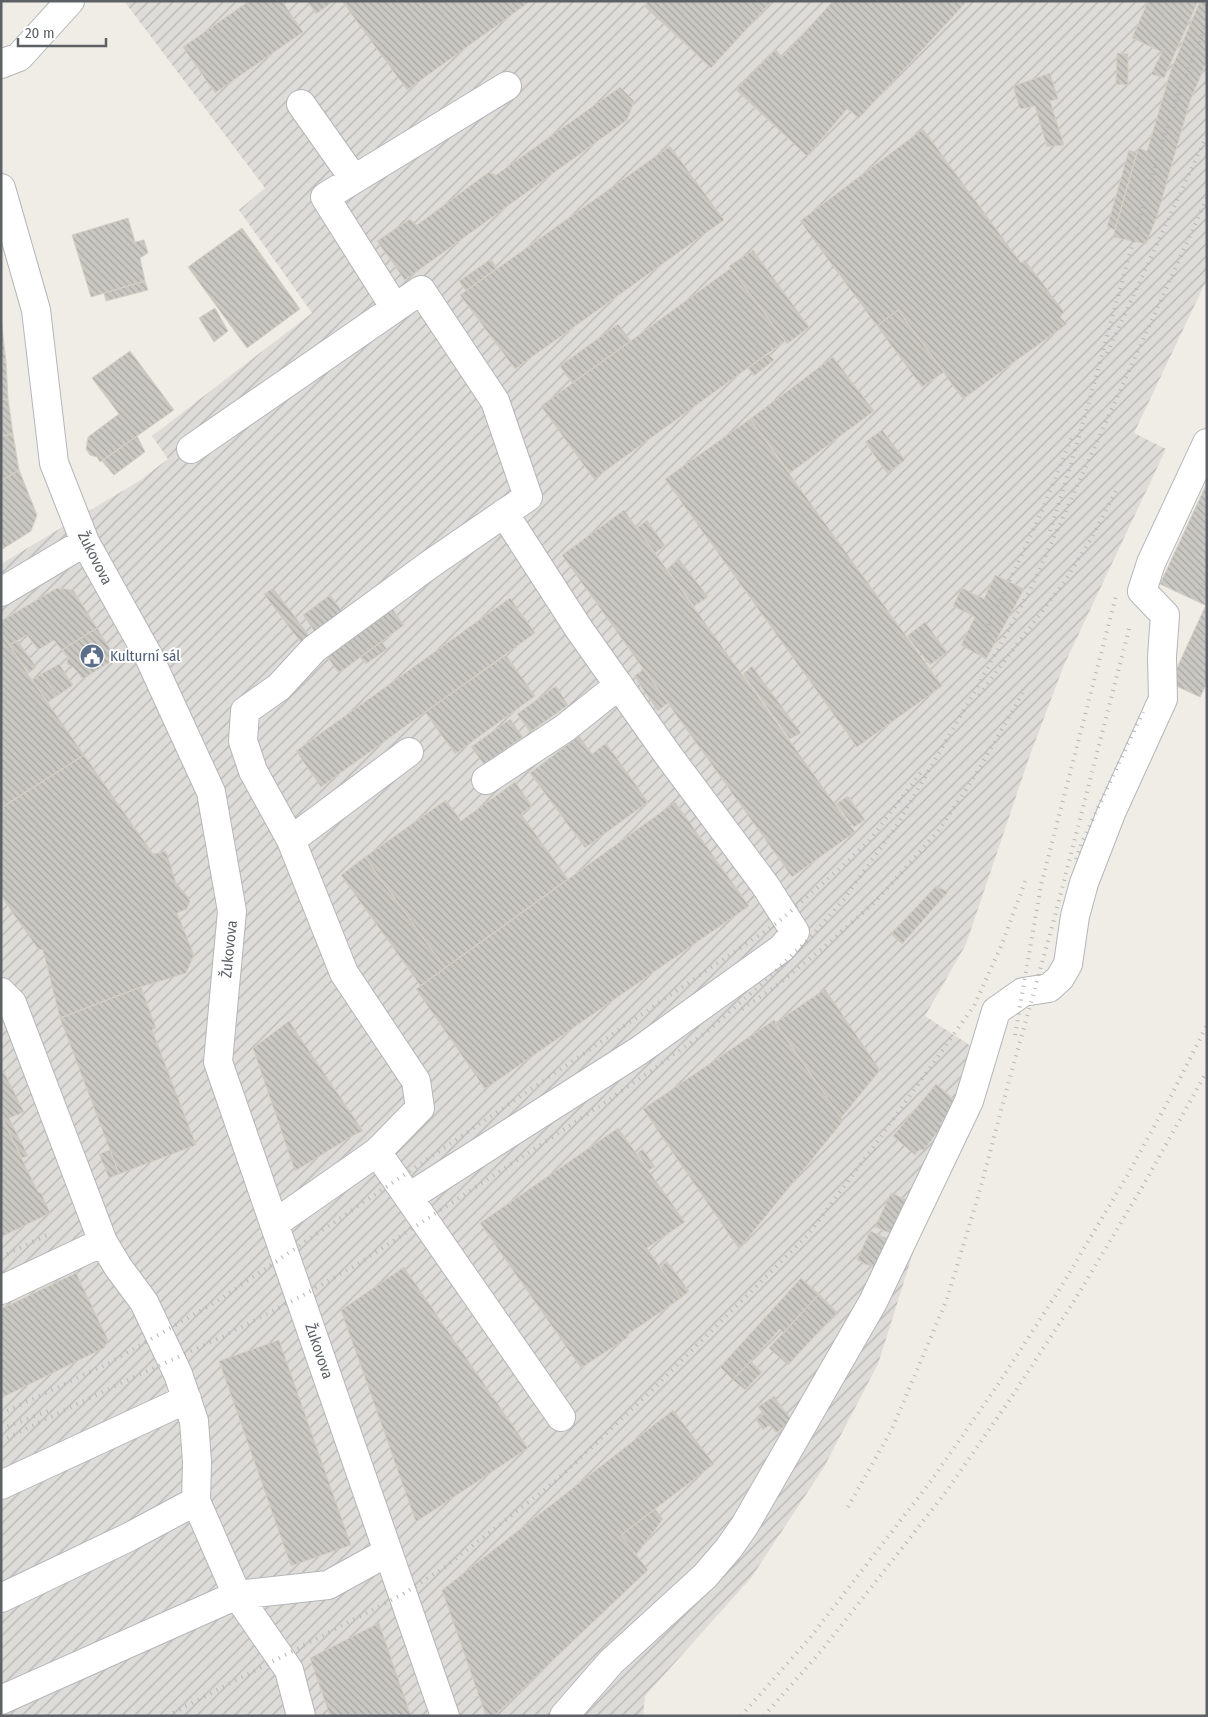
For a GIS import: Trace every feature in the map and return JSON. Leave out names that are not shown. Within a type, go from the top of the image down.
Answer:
[{"type":"street","points":[[1,64],[19,57],[70,1]]},
{"type":"street","points":[[395,308],[325,197],[507,86]]},
{"type":"street","points":[[301,104],[354,179]]},
{"type":"street","name":"Žukovova","points":[[2,193],[36,310],[54,463],[85,542],[149,657],[210,792],[232,911],[218,1062],[445,1716]]},
{"type":"street","points":[[191,449],[421,290],[495,401],[528,496],[314,649],[279,687],[245,711],[243,741],[253,771],[291,840],[344,972],[416,1082],[420,1108],[377,1152],[274,1224]]},
{"type":"street","points":[[564,1716],[612,1662],[705,1576],[730,1548],[873,1302],[968,1101],[996,1011],[1023,992],[1049,988],[1060,978],[1068,964],[1075,916],[1084,883],[1111,813],[1163,699],[1162,657],[1165,615],[1142,591],[1151,563],[1207,443]]},
{"type":"street","points":[[409,1198],[640,1050],[782,948],[795,932],[765,884],[668,754],[579,629],[504,513]]},
{"type":"street","points":[[1,592],[85,542]]},
{"type":"street","points":[[486,780],[565,728],[619,685]]},
{"type":"street","points":[[291,840],[409,752]]},
{"type":"street","points":[[1,992],[12,1003],[103,1242],[118,1267],[144,1302],[178,1374],[194,1421],[198,1462],[196,1501],[236,1595],[289,1670],[301,1716]]},
{"type":"street","points":[[377,1152],[561,1417]]},
{"type":"street","points":[[1,1290],[103,1242]]},
{"type":"street","points":[[1,1485],[186,1399]]},
{"type":"street","points":[[1,1598],[129,1537],[196,1501]]},
{"type":"street","points":[[1,1700],[236,1595],[328,1585],[388,1552]]},
{"type":"shaded area","points":[[124,1],[1207,1],[1207,279],[1134,433],[1166,449],[1064,665],[1030,755],[966,944],[925,1016],[977,1050],[878,1364],[824,1467],[751,1578],[645,1696],[643,1716],[1,1716],[1,564],[139,481],[168,459],[152,436],[312,313],[239,210],[265,188]]},
{"type":"building","points":[[249,1],[282,1],[303,32],[215,93],[183,47]]},
{"type":"building","points":[[307,1],[334,1],[316,14]]},
{"type":"building","points":[[342,1],[526,1],[528,3],[407,90]]},
{"type":"building","points":[[649,1],[772,1],[711,68],[644,6]]},
{"type":"building","points":[[833,1],[948,1],[958,11],[859,118],[847,109],[807,156],[736,90],[776,49],[782,57]]},
{"type":"building","points":[[948,1],[967,1],[958,11]]},
{"type":"building","points":[[1148,1],[1198,1],[1164,78],[1151,74],[1162,52],[1132,38]]},
{"type":"building","points":[[1200,1],[1207,1],[1207,61],[1190,101],[1157,216],[1146,244],[1113,237],[1138,148],[1147,151],[1171,70]]},
{"type":"building","points":[[1117,53],[1128,54],[1128,85],[1116,84]]},
{"type":"building","points":[[1050,73],[1058,99],[1050,101],[1064,145],[1047,147],[1035,106],[1020,109],[1013,86]]},
{"type":"building","points":[[620,87],[634,101],[627,120],[405,280],[377,241],[410,219],[417,225],[489,172],[496,175]]},
{"type":"building","points":[[923,129],[1021,263],[1025,260],[1064,312],[1060,317],[1067,324],[963,399],[898,310],[877,326],[800,221]]},
{"type":"building","points":[[670,146],[724,220],[515,369],[460,295]]},
{"type":"building","points":[[1129,150],[1137,153],[1115,230],[1107,227]]},
{"type":"building","points":[[128,218],[135,242],[144,240],[148,253],[140,258],[145,281],[91,297],[72,235]]},
{"type":"building","points":[[242,228],[300,309],[247,348],[188,267]]},
{"type":"building","points":[[753,250],[809,327],[787,344],[729,266]]},
{"type":"building","points":[[491,259],[497,268],[466,291],[459,281]]},
{"type":"building","points":[[731,268],[785,341],[594,479],[541,406]]},
{"type":"building","points":[[145,281],[148,290],[106,301],[104,293]]},
{"type":"building","points":[[215,308],[228,331],[214,342],[199,318]]},
{"type":"building","points":[[898,310],[944,372],[922,387],[877,326]]},
{"type":"building","points":[[618,324],[631,341],[572,383],[560,366]]},
{"type":"building","points":[[1,326],[6,362],[1,363]]},
{"type":"building","points":[[130,351],[174,410],[100,462],[97,457],[90,455],[86,449],[88,437],[119,414],[92,378]]},
{"type":"building","points":[[768,354],[774,360],[754,376],[748,368]]},
{"type":"building","points":[[833,357],[874,411],[790,473],[750,419]]},
{"type":"building","points":[[6,362],[8,399],[1,400],[1,363]]},
{"type":"building","points":[[8,399],[13,434],[1,436],[1,400]]},
{"type":"building","points":[[750,419],[942,686],[857,747],[665,479]]},
{"type":"building","points":[[882,430],[905,460],[887,473],[865,442]]},
{"type":"building","points":[[13,434],[19,470],[1,481],[1,436]]},
{"type":"building","points":[[137,436],[145,452],[114,475],[102,461]]},
{"type":"building","points":[[19,470],[37,515],[31,531],[1,550],[1,481]]},
{"type":"building","points":[[1207,483],[1207,606],[1160,584]]},
{"type":"building","points":[[624,510],[855,832],[792,877],[562,555]]},
{"type":"building","points":[[647,520],[665,546],[655,553],[637,528]]},
{"type":"building","points":[[679,559],[708,597],[694,606],[667,569]]},
{"type":"building","points":[[995,575],[1024,589],[986,659],[961,645],[975,617],[953,606],[962,588],[984,599]]},
{"type":"building","points":[[57,588],[73,590],[97,628],[62,650],[54,640],[38,650],[27,635],[9,645],[1,632],[1,621]]},
{"type":"building","points":[[273,588],[311,638],[302,644],[264,594]]},
{"type":"building","points":[[330,595],[343,613],[316,633],[303,615]]},
{"type":"building","points":[[510,598],[535,633],[321,787],[296,751]]},
{"type":"building","points":[[1206,605],[1207,683],[1200,697],[1170,683]]},
{"type":"building","points":[[391,607],[404,625],[339,673],[326,655]]},
{"type":"building","points":[[925,622],[947,652],[930,665],[907,636]]},
{"type":"building","points":[[97,628],[116,658],[83,679],[74,668],[67,664],[68,658],[62,650]]},
{"type":"building","points":[[1,632],[84,755],[1,808]]},
{"type":"building","points":[[18,641],[36,667],[29,673],[9,645]]},
{"type":"building","points":[[381,642],[387,649],[366,664],[360,657]]},
{"type":"building","points":[[506,655],[535,696],[455,754],[425,712]]},
{"type":"building","points":[[59,664],[73,685],[57,696],[41,674]]},
{"type":"building","points":[[752,666],[801,733],[790,739],[743,674]]},
{"type":"building","points":[[644,669],[668,703],[658,711],[634,676]]},
{"type":"building","points":[[41,674],[57,696],[48,702],[32,680]]},
{"type":"building","points":[[556,686],[568,705],[530,732],[517,714]]},
{"type":"building","points":[[510,719],[523,737],[484,764],[471,747]]},
{"type":"building","points":[[579,736],[592,754],[606,743],[648,802],[585,848],[530,773]]},
{"type":"building","points":[[84,755],[153,854],[166,851],[176,883],[190,901],[187,909],[177,913],[194,955],[186,973],[141,987],[60,1018],[43,950],[38,949],[1,896],[1,808]]},
{"type":"building","points":[[515,782],[532,806],[521,814],[568,879],[445,968],[365,857],[446,800],[461,821]]},
{"type":"building","points":[[848,796],[865,820],[854,827],[836,804]]},
{"type":"building","points":[[675,802],[749,906],[485,1089],[416,989]]},
{"type":"building","points":[[365,857],[445,968],[418,988],[420,985],[341,875]]},
{"type":"building","points":[[936,886],[948,892],[902,944],[891,934]]},
{"type":"building","points":[[141,987],[156,1028],[152,1030],[196,1145],[119,1174],[60,1018]]},
{"type":"building","points":[[825,989],[880,1070],[841,1118],[775,1023]]},
{"type":"building","points":[[774,1020],[843,1121],[739,1249],[643,1109]]},
{"type":"building","points":[[289,1021],[363,1131],[295,1171],[253,1048]]},
{"type":"building","points":[[4,1072],[24,1112],[9,1118],[28,1156],[22,1158],[1,1116],[1,1073]]},
{"type":"building","points":[[936,1084],[957,1102],[924,1150],[919,1150],[915,1155],[893,1136]]},
{"type":"building","points":[[1,1116],[50,1213],[1,1237]]},
{"type":"building","points":[[618,1128],[685,1222],[647,1248],[681,1298],[627,1335],[627,1338],[581,1368],[480,1223]]},
{"type":"building","points":[[643,1149],[655,1167],[649,1170],[637,1153]]},
{"type":"building","points":[[110,1150],[119,1174],[109,1178],[99,1154]]},
{"type":"building","points":[[891,1193],[910,1201],[895,1235],[875,1227]]},
{"type":"building","points":[[870,1231],[888,1239],[874,1268],[857,1260]]},
{"type":"building","points":[[667,1261],[689,1291],[681,1298],[660,1267]]},
{"type":"building","points":[[404,1267],[528,1448],[416,1522],[341,1310]]},
{"type":"building","points":[[76,1273],[108,1340],[104,1348],[1,1398],[1,1309]]},
{"type":"building","points":[[801,1278],[819,1294],[784,1333],[780,1329],[733,1380],[720,1367]]},
{"type":"building","points":[[819,1294],[837,1312],[788,1365],[769,1348]]},
{"type":"building","points":[[279,1340],[351,1545],[291,1566],[219,1361]]},
{"type":"building","points":[[751,1361],[762,1372],[745,1390],[733,1380]]},
{"type":"building","points":[[774,1396],[792,1421],[776,1433],[770,1425],[763,1430],[756,1420],[764,1414],[758,1407]]},
{"type":"building","points":[[673,1410],[714,1464],[621,1535],[648,1570],[494,1716],[486,1716],[442,1590]]},
{"type":"building","points":[[655,1509],[663,1519],[636,1555],[621,1535]]},
{"type":"building","points":[[379,1623],[411,1716],[330,1716],[310,1658]]},
{"type":"railway","points":[[1050,531],[1067,478],[1158,157],[1186,74],[1207,23]]},
{"type":"railway","points":[[1107,353],[1207,135]]},
{"type":"railway","points":[[1,1441],[222,1337],[300,1297],[358,1264],[606,1102],[709,1030],[809,939],[844,899],[897,825],[978,686],[1032,586],[1207,198]]},
{"type":"railway","points":[[983,638],[1043,509],[1072,436]]},
{"type":"railway","points":[[979,695],[1065,581],[1092,537],[1118,487]]},
{"type":"railway","points":[[1200,591],[1207,576]]},
{"type":"railway","points":[[1015,1035],[1041,885],[1117,592]]},
{"type":"railway","points":[[848,1507],[892,1429],[947,1299],[980,1190],[1055,916],[1130,625]]},
{"type":"railway","points":[[742,1009],[775,987],[876,901],[939,830],[973,779],[1024,691]]},
{"type":"railway","points":[[1076,859],[1082,842],[1143,712]]},
{"type":"railway","points":[[1,1414],[109,1363],[216,1302],[777,923],[869,841],[922,771]]},
{"type":"railway","points":[[167,1716],[403,1594],[445,1567],[557,1480],[648,1394],[807,1236],[872,1149],[974,1006],[1002,944],[1026,879]]},
{"type":"railway","points":[[741,1716],[809,1639],[931,1481],[997,1386],[1061,1287],[1127,1176],[1207,1025]]},
{"type":"railway","points":[[764,1716],[822,1650],[946,1492],[1011,1398],[1076,1298],[1144,1184],[1207,1071]]},
{"type":"railway","points":[[1,1257],[47,1235]]},
{"type":"railway","points":[[1,1429],[53,1409]]},
{"type":"place","name":"Kulturní sál","points":[[92,656]]}]
